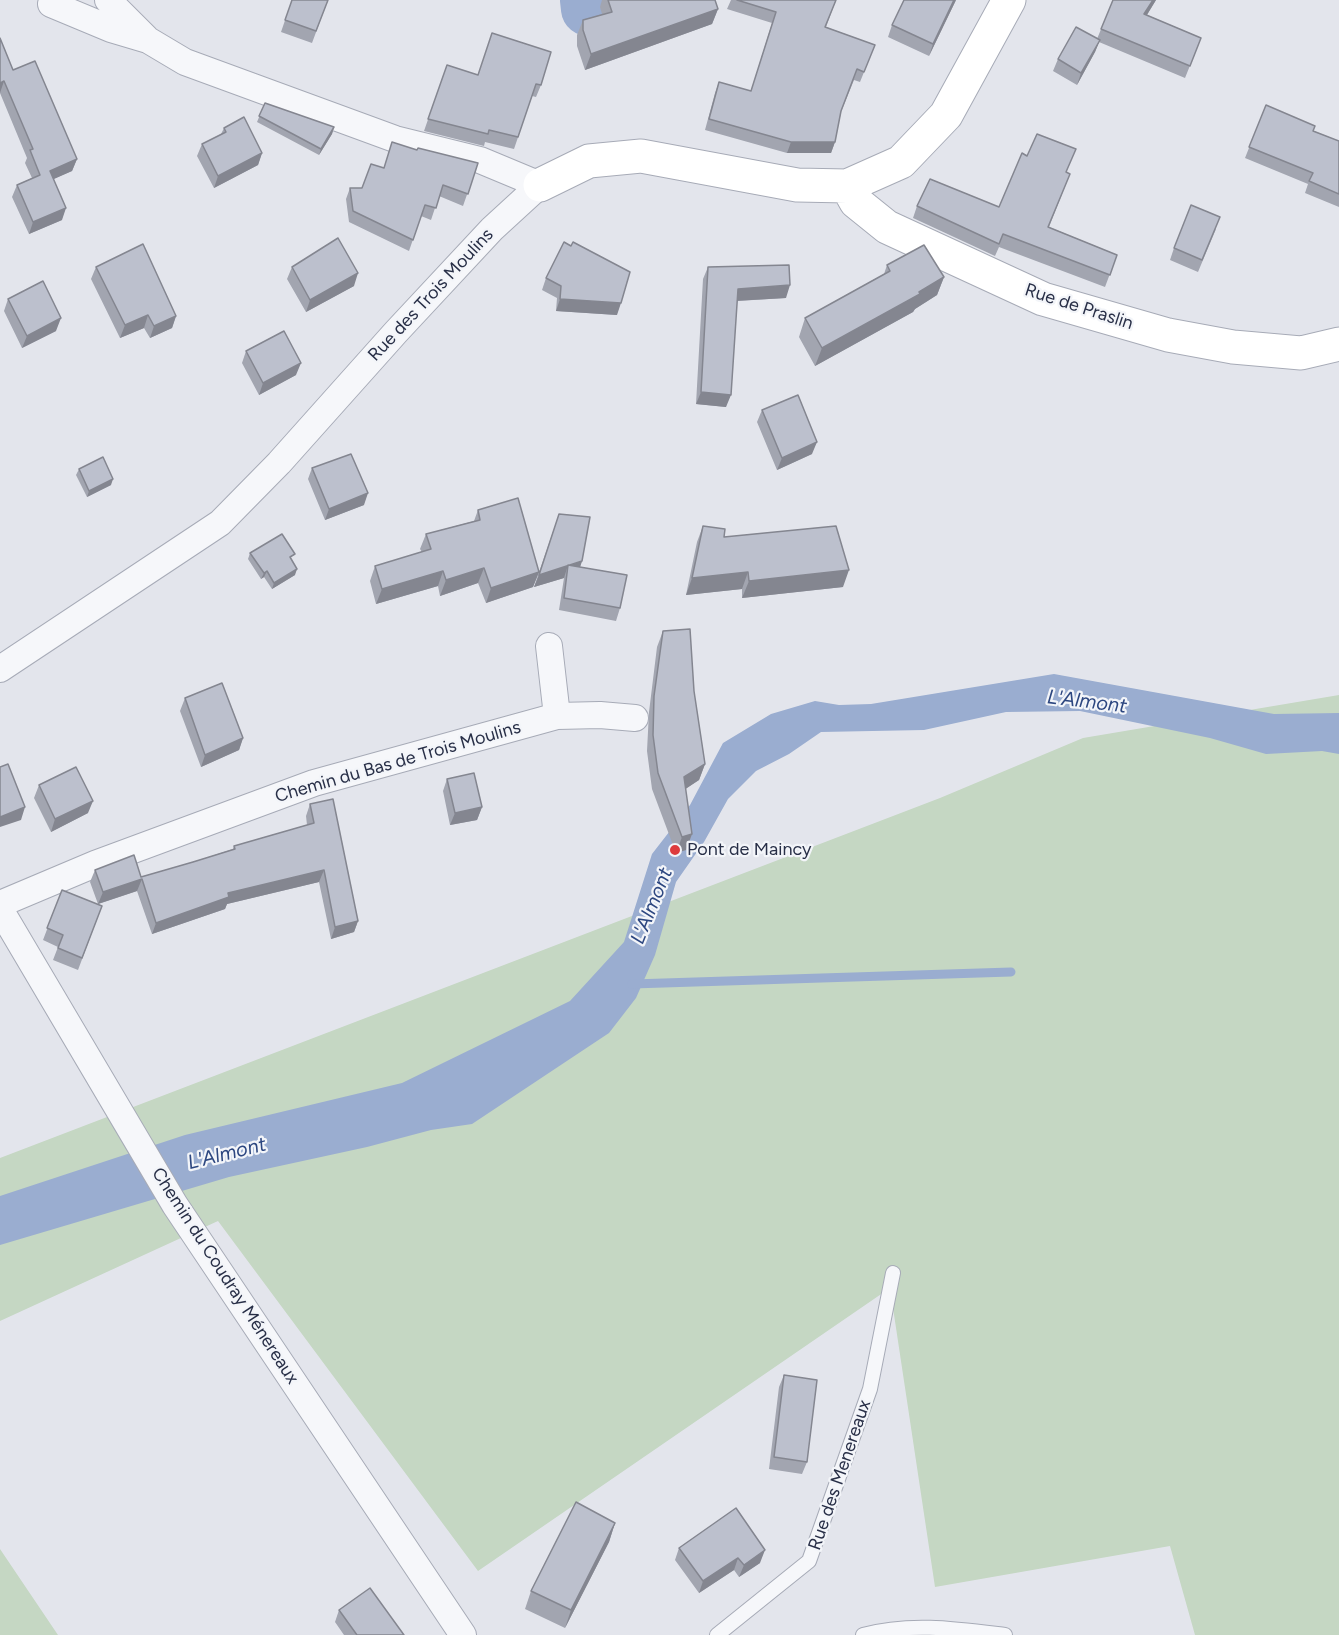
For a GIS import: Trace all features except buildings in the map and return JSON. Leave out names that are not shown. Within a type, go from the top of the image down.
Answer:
[{"type":"street","points":[[108,0],[148,40]]},
{"type":"street","points":[[48,1],[111,29],[148,40],[185,62],[395,139],[480,160],[540,185],[590,161],[641,156],[797,185],[847,186],[900,162],[946,115],[1008,0]]},
{"type":"street","name":"Rue des Trois Moulins","points":[[0,669],[220,524],[279,463],[476,246],[540,185]]},
{"type":"street","name":"Rue de Praslin","points":[[847,186],[856,202],[887,227],[1042,299],[1168,335],[1233,346],[1301,352],[1339,344]]},
{"type":"street","points":[[549,646],[557,716]]},
{"type":"street","name":"Chemin du Bas de Trois Moulins","points":[[0,904],[95,864],[314,783],[557,716],[635,718]]},
{"type":"street","name":"Chemin du Coudray Ménereaux","points":[[0,909],[175,1205],[463,1635]]},
{"type":"lane","name":"Rue des Menereaux","points":[[717,1635],[809,1561],[870,1389],[893,1272]]},
{"type":"lane","points":[[863,1635],[889,1628],[951,1628],[1005,1635]]},
{"type":"green space","points":[[1339,695],[1339,1635],[1195,1635],[1170,1546],[935,1587],[890,1288],[478,1571],[218,1221],[0,1321],[0,1158],[940,798],[1083,738]]},
{"type":"green space","points":[[0,1549],[58,1635],[0,1635]]},
{"type":"water","name":"L'Almont","points":[[1054,674],[1274,714],[1339,713],[1339,754],[1322,751],[1266,754],[1210,738],[1080,711],[1006,712],[924,730],[821,732],[789,754],[756,771],[728,799],[704,842],[676,882],[655,955],[636,998],[609,1033],[472,1124],[431,1130],[367,1147],[229,1177],[0,1245],[0,1196],[185,1135],[402,1083],[570,1001],[624,942],[652,854],[690,805],[723,743],[771,714],[815,701],[839,705],[871,704]]},
{"type":"waterway","points":[[587,0],[588,9]]},
{"type":"waterway","points":[[632,984],[1011,972]]},
{"type":"place","name":"Pont de Maincy","points":[[675,850]]}]
